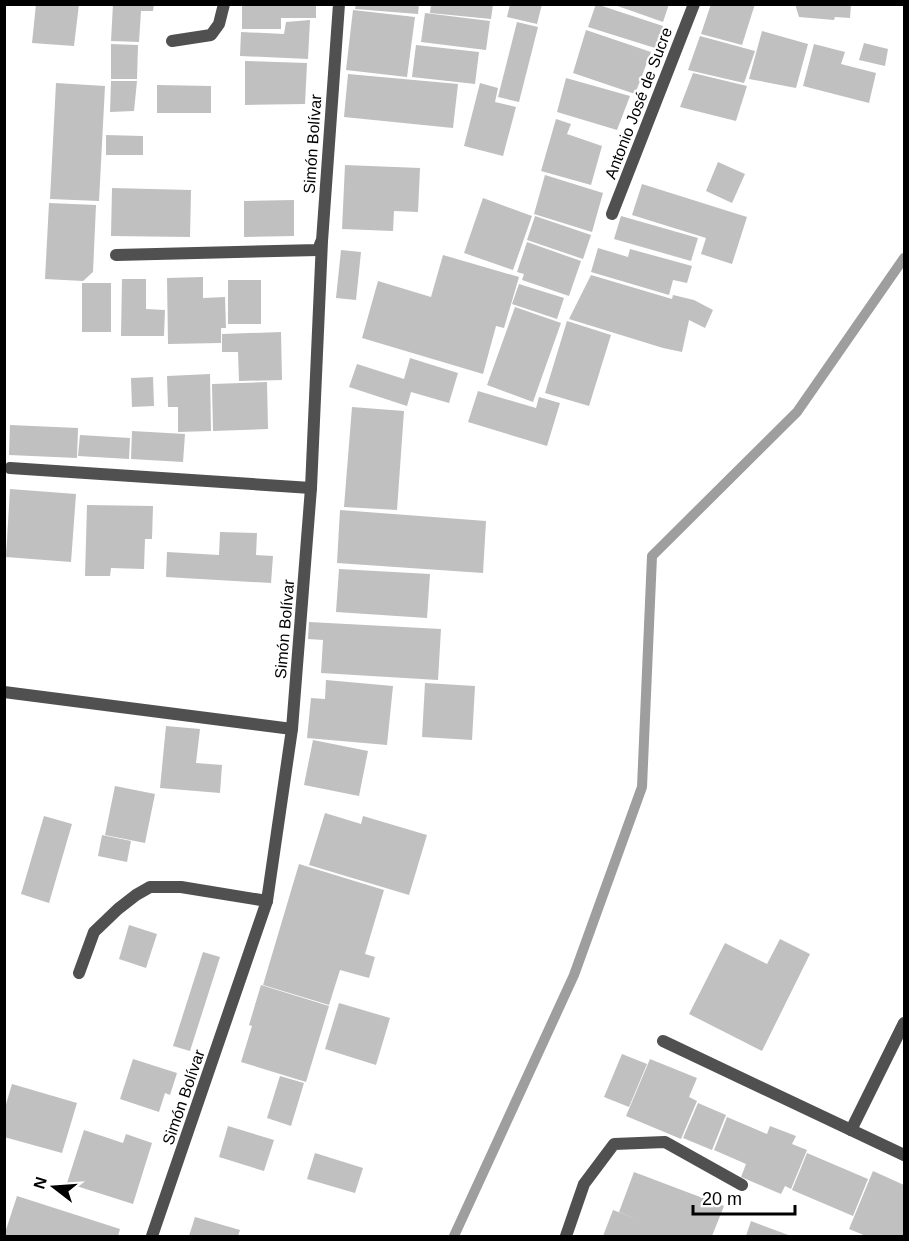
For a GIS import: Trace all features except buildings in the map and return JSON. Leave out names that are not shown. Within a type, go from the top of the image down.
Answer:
[{"type":"street","points":[[172,41],[211,35],[219,24],[224,4]]},
{"type":"street","name":"Simón Bolívar","points":[[152,1236],[267,901],[292,729],[311,488],[322,241],[339,4]]},
{"type":"street","name":"Antonio José de Sucre","points":[[612,214],[694,4]]},
{"type":"street","points":[[116,255],[318,250],[322,241]]},
{"type":"street","points":[[10,468],[311,488]]},
{"type":"street","points":[[4,692],[292,729]]},
{"type":"street","points":[[79,973],[94,932],[118,909],[150,887],[181,887],[267,901]]},
{"type":"street","points":[[851,1130],[904,1023]]},
{"type":"street","points":[[663,1041],[904,1155]]},
{"type":"street","points":[[566,1236],[584,1184],[614,1144],[665,1142],[742,1185]]},
{"type":"waterway","points":[[454,1236],[574,975],[642,787],[652,556],[797,412],[904,258]]}]
